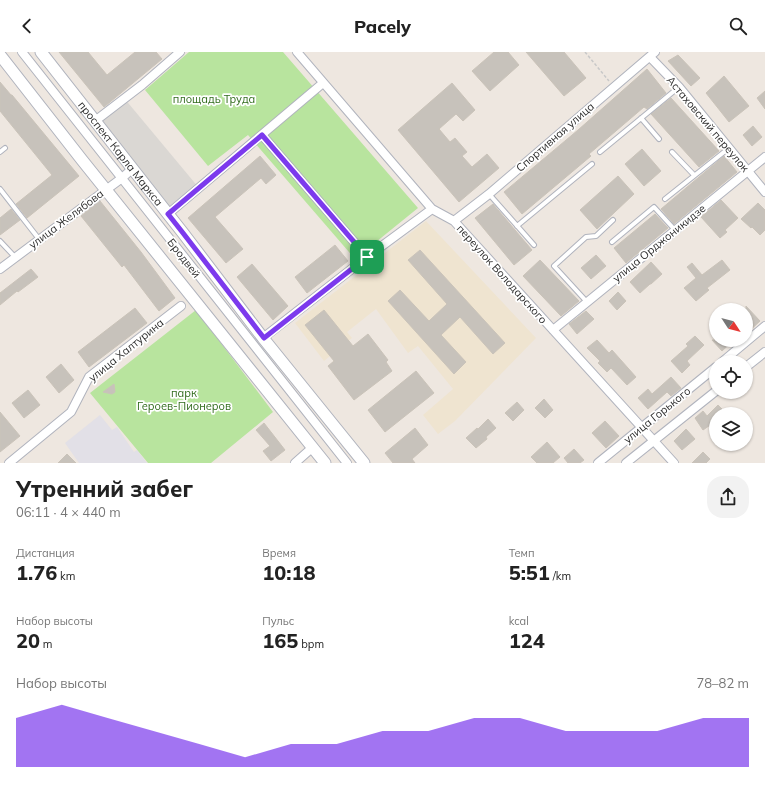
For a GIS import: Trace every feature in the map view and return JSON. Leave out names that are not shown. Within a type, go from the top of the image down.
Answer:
[{"type":"street","name":"Бродвей","points":[[22,52],[347,463]]},
{"type":"street","name":"проспект Карла Маркса","points":[[41,52],[264,338],[364,463]]},
{"type":"street","points":[[95,121],[180,52]]},
{"type":"street","name":"переулок Володарского","points":[[297,52],[432,209],[454,221],[674,463]]},
{"type":"street","name":"Спортивная улица","points":[[454,221],[489,194],[652,54]]},
{"type":"street","name":"Астаховский переулок","points":[[652,54],[765,192]]},
{"type":"street","points":[[0,55],[325,463]]},
{"type":"street","points":[[168,214],[323,83]]},
{"type":"street","points":[[262,135],[367,257]]},
{"type":"street","name":"улица Орджоникидзе","points":[[553,330],[765,157]]},
{"type":"street","name":"улица Желябова","points":[[0,269],[122,178],[132,168]]},
{"type":"street","points":[[264,338],[367,257],[432,209]]},
{"type":"street","name":"улица Халтурина","points":[[9,463],[71,412],[89,377],[181,306]]},
{"type":"street","points":[[730,355],[765,326]]},
{"type":"street","points":[[753,361],[765,352]]},
{"type":"street","name":"улица Горького","points":[[598,463],[709,373]]},
{"type":"street","name":"улица Горького","points":[[626,463],[709,397]]},
{"type":"street","points":[[295,463],[313,448]]},
{"type":"lane","points":[[600,152],[679,87]]},
{"type":"lane","points":[[641,118],[659,139]]},
{"type":"lane","points":[[0,152],[6,148]]},
{"type":"lane","points":[[665,199],[728,148]]},
{"type":"lane","points":[[672,152],[694,175]]},
{"type":"lane","points":[[517,226],[592,164]]},
{"type":"lane","points":[[0,189],[39,239]]},
{"type":"lane","points":[[489,194],[534,245]]},
{"type":"lane","points":[[612,242],[654,207],[675,230]]},
{"type":"lane","points":[[587,302],[554,266],[586,237],[596,236],[614,220]]},
{"type":"lane","points":[[0,241],[15,257]]},
{"type":"path","points":[[585,52],[614,86]]},
{"type":"shaded area","name":"площадь Труда","points":[[124,98],[199,188],[168,214],[95,121]]},
{"type":"shaded area","points":[[426,221],[536,338],[455,421],[438,434],[423,415],[453,389],[418,346],[408,353],[376,309],[347,332],[352,338],[324,361],[295,323]]},
{"type":"shaded area","points":[[100,415],[112,430],[117,427],[134,452],[137,450],[147,463],[79,463],[65,443]]},
{"type":"green space","name":"площадь Труда","points":[[189,52],[283,52],[418,208],[355,259],[248,135],[208,166],[145,90]]},
{"type":"green space","name":"парк Героев-Пионеров","points":[[196,310],[273,412],[211,463],[148,463],[90,393]]},
{"type":"building","points":[[59,52],[88,52],[107,75],[135,52],[156,52],[162,59],[104,107]]},
{"type":"building","points":[[494,52],[508,52],[519,65],[490,91],[472,71]]},
{"type":"building","points":[[526,52],[564,52],[586,78],[564,96]]},
{"type":"building","points":[[678,55],[700,78],[691,86],[668,61]]},
{"type":"building","points":[[647,69],[666,93],[647,109],[644,107],[589,154],[591,156],[522,214],[504,192],[578,130]]},
{"type":"building","points":[[724,76],[749,106],[729,122],[706,93]]},
{"type":"building","points":[[0,82],[79,176],[27,218],[16,204],[52,175],[0,111]]},
{"type":"building","points":[[452,83],[475,110],[463,121],[456,114],[439,129],[450,142],[455,138],[467,152],[462,156],[472,167],[487,154],[499,168],[459,202],[398,130]]},
{"type":"building","points":[[765,91],[765,109],[757,98]]},
{"type":"building","points":[[671,98],[719,151],[699,167],[651,114]]},
{"type":"building","points":[[753,126],[762,137],[752,146],[743,135]]},
{"type":"building","points":[[642,149],[661,171],[644,186],[625,164]]},
{"type":"building","points":[[260,156],[276,175],[266,184],[261,178],[215,217],[243,249],[226,263],[188,218]]},
{"type":"building","points":[[724,156],[737,172],[674,224],[661,209]]},
{"type":"building","points":[[618,176],[634,194],[597,229],[580,210]]},
{"type":"building","points":[[721,200],[738,218],[725,230],[727,232],[720,238],[701,217]]},
{"type":"building","points":[[100,201],[141,252],[175,298],[159,311],[124,265],[122,267],[81,216]]},
{"type":"building","points":[[758,203],[765,210],[765,230],[760,235],[741,219]]},
{"type":"building","points":[[493,204],[532,250],[514,265],[475,218]]},
{"type":"building","points":[[11,209],[20,220],[0,235],[0,218]]},
{"type":"building","points":[[655,214],[668,228],[626,263],[614,248]]},
{"type":"building","points":[[335,245],[348,261],[307,293],[295,277]]},
{"type":"building","points":[[420,250],[505,343],[493,354],[460,317],[441,335],[466,362],[454,374],[388,301],[400,290],[429,321],[447,304],[408,260]]},
{"type":"building","points":[[596,255],[606,266],[591,279],[581,268]]},
{"type":"building","points":[[540,260],[579,301],[561,316],[523,276]]},
{"type":"building","points":[[722,260],[730,270],[707,288],[709,290],[696,301],[684,288],[696,278],[687,267],[692,263],[702,275]]},
{"type":"building","points":[[651,262],[662,274],[640,293],[630,282]]},
{"type":"building","points":[[252,264],[288,306],[273,320],[237,277]]},
{"type":"building","points":[[31,269],[38,277],[0,305],[0,293]]},
{"type":"building","points":[[618,292],[626,301],[617,310],[609,301]]},
{"type":"building","points":[[135,308],[147,323],[89,367],[78,352]]},
{"type":"building","points":[[324,310],[353,346],[368,334],[388,360],[386,362],[392,371],[354,400],[328,366],[334,361],[305,325]]},
{"type":"building","points":[[586,311],[594,319],[577,334],[569,324]]},
{"type":"building","points":[[753,314],[760,321],[753,328]]},
{"type":"building","points":[[695,336],[704,345],[687,361],[690,365],[682,373],[671,361],[688,346],[686,344]]},
{"type":"building","points":[[597,340],[609,353],[612,350],[636,377],[627,385],[611,368],[607,372],[598,363],[600,361],[587,348]]},
{"type":"building","points":[[718,347],[726,347],[722,351]]},
{"type":"building","points":[[61,364],[74,380],[59,393],[46,377]]},
{"type":"building","points":[[416,371],[434,393],[385,432],[368,410]]},
{"type":"building","points":[[671,377],[681,388],[671,396],[667,392],[648,409],[638,398],[648,389],[652,394]]},
{"type":"building","points":[[114,384],[115,392],[112,394],[103,392]]},
{"type":"building","points":[[28,390],[40,405],[24,418],[12,403]]},
{"type":"building","points":[[544,399],[553,410],[545,418],[535,408]]},
{"type":"building","points":[[517,402],[524,410],[513,421],[505,413]]},
{"type":"building","points":[[703,411],[707,416],[709,414],[709,426],[703,430],[695,418]]},
{"type":"building","points":[[0,412],[20,436],[0,452]]},
{"type":"building","points":[[488,419],[496,428],[486,437],[487,439],[476,448],[466,438]]},
{"type":"building","points":[[605,421],[619,436],[606,448],[592,433]]},
{"type":"building","points":[[264,423],[285,450],[271,461],[263,451],[270,446],[256,430]]},
{"type":"building","points":[[415,428],[428,445],[412,459],[415,463],[393,463],[385,453]]},
{"type":"building","points":[[686,429],[695,439],[682,450],[674,441]]},
{"type":"building","points":[[547,442],[560,457],[553,463],[537,463],[531,457]]},
{"type":"building","points":[[574,449],[584,460],[580,463],[568,463],[564,458]]},
{"type":"building","points":[[703,452],[710,459],[706,463],[692,463]]},
{"type":"building","points":[[67,454],[76,463],[58,463]]},
{"type":"route","points":[[262,135],[367,257],[264,338],[168,214],[262,135]]}]
